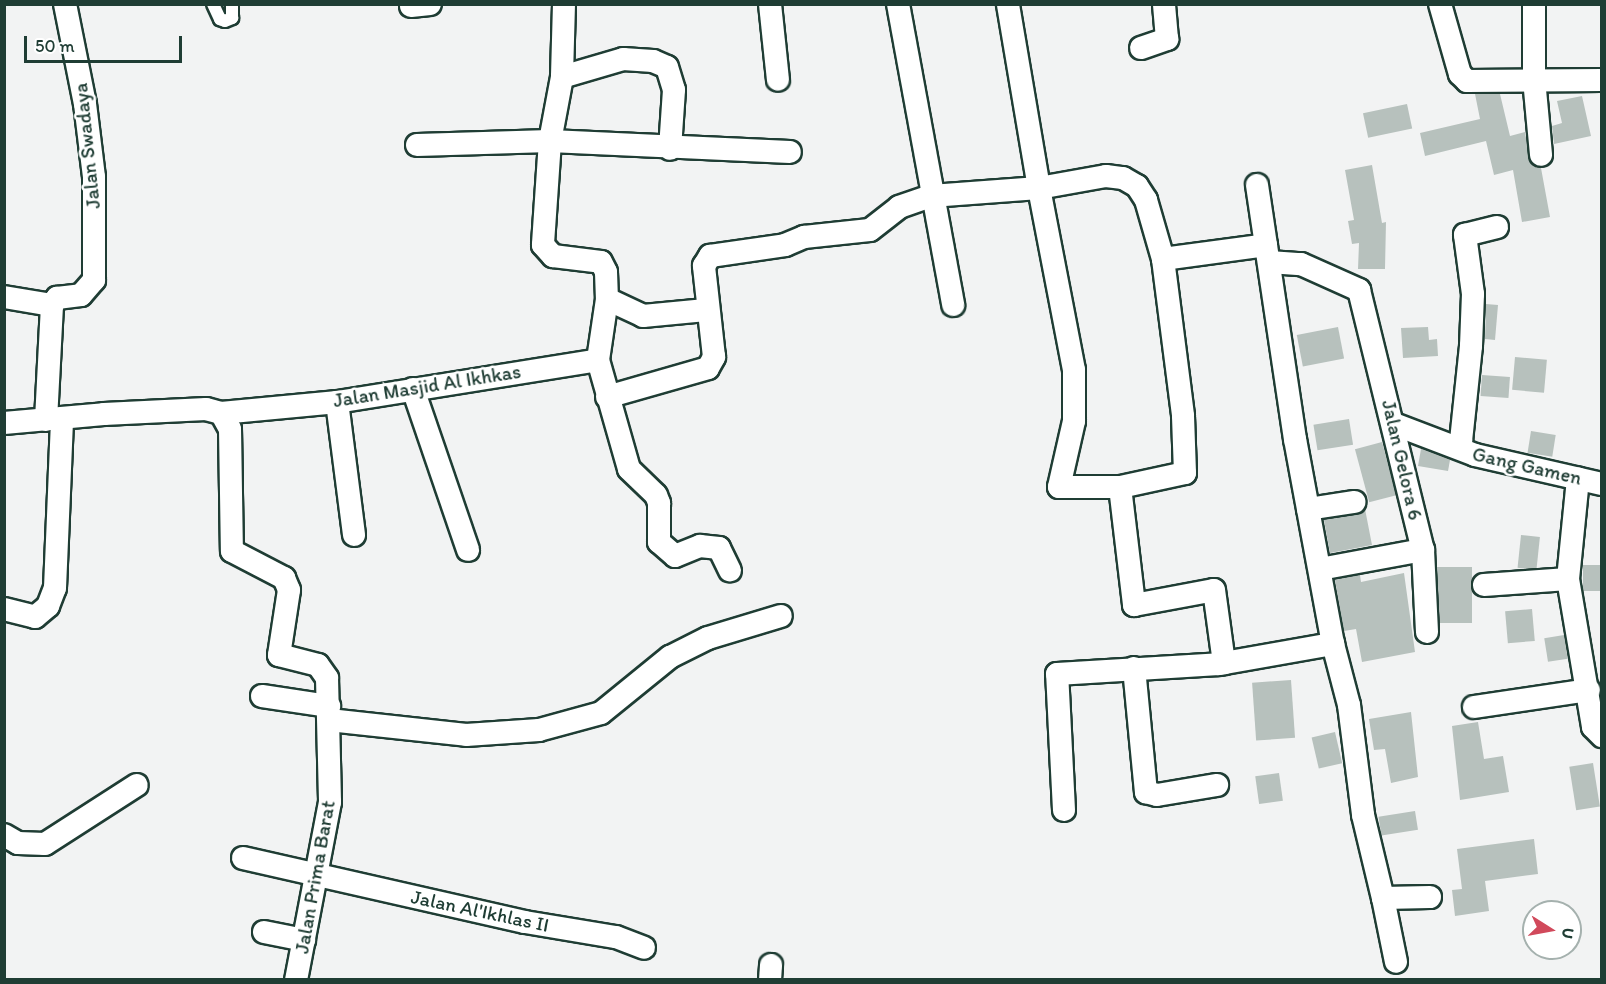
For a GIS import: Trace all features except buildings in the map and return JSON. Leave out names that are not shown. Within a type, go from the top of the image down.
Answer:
[{"type":"street","name":"Jalan Swadaya","points":[[52,305],[57,298],[81,295],[90,288],[94,280],[94,177],[86,104],[65,4]]},
{"type":"street","points":[[564,4],[562,77],[550,141],[543,245],[554,256],[601,262],[606,272],[607,299],[598,360],[629,470],[656,495],[659,503],[659,542],[675,556],[700,546],[719,548],[730,571]]},
{"type":"street","points":[[770,4],[778,80]]},
{"type":"street","points":[[897,4],[953,305]]},
{"type":"street","points":[[608,397],[708,368],[714,357],[706,310],[704,266],[711,256],[785,245],[804,237],[870,230],[899,207],[931,196],[1039,188],[1106,176],[1137,186],[1146,200],[1163,259],[1183,416],[1185,473],[1120,487],[1059,487],[1074,421],[1074,370],[1039,188],[1008,4]]},
{"type":"street","points":[[1142,48],[1167,39],[1164,4]]},
{"type":"street","points":[[1440,4],[1463,78],[1602,80]]},
{"type":"street","points":[[1534,4],[1534,79],[1541,155]]},
{"type":"street","points":[[562,77],[623,59],[654,61],[667,67],[674,90],[670,149]]},
{"type":"street","points":[[417,145],[550,141],[670,149],[790,152]]},
{"type":"street","points":[[1257,185],[1308,509],[1334,645],[1349,705],[1363,815],[1396,962]]},
{"type":"street","points":[[1454,446],[1461,441],[1471,346],[1473,294],[1465,236],[1497,227]]},
{"type":"street","points":[[1163,259],[1267,253]]},
{"type":"street","name":"Jalan Gelora 6","points":[[1267,253],[1301,264],[1359,290],[1394,424],[1423,550],[1427,632]]},
{"type":"street","points":[[4,297],[52,305],[55,588],[48,606],[35,617],[4,609]]},
{"type":"street","points":[[607,299],[643,316],[706,310]]},
{"type":"street","name":"Jalan Masjid Al Ikhkas","points":[[4,423],[206,409],[221,413],[337,402],[598,360]]},
{"type":"street","points":[[412,389],[468,550]]},
{"type":"street","points":[[337,402],[354,535]]},
{"type":"street","name":"Jalan Prima Barat","points":[[221,413],[230,429],[232,551],[274,571],[288,585],[279,655],[318,665],[326,671],[330,802],[296,980]]},
{"type":"street","name":"Gang Gamen","points":[[1394,424],[1475,455],[1602,484]]},
{"type":"street","points":[[1578,478],[1568,579],[1589,690],[1593,727],[1602,736]]},
{"type":"street","points":[[1120,487],[1134,605],[1214,590],[1224,663]]},
{"type":"street","points":[[1308,509],[1354,502]]},
{"type":"street","points":[[1320,569],[1423,550]]},
{"type":"street","points":[[1484,585],[1568,579]]},
{"type":"street","points":[[262,696],[329,713],[466,735],[539,730],[601,713],[670,657],[708,638],[781,616]]},
{"type":"street","points":[[1065,810],[1058,674],[1224,663],[1334,645]]},
{"type":"street","points":[[1134,668],[1146,792],[1157,795],[1217,785]]},
{"type":"street","points":[[1474,707],[1589,690]]},
{"type":"street","points":[[4,835],[18,843],[45,844],[137,785]]},
{"type":"street","name":"Jalan Al'Ikhlas II","points":[[243,858],[525,922],[616,937],[644,948]]},
{"type":"street","points":[[1383,898],[1430,897]]},
{"type":"street","points":[[264,932],[304,940]]},
{"type":"lane","points":[[213,4],[220,19],[225,21],[232,18],[232,4]]}]
